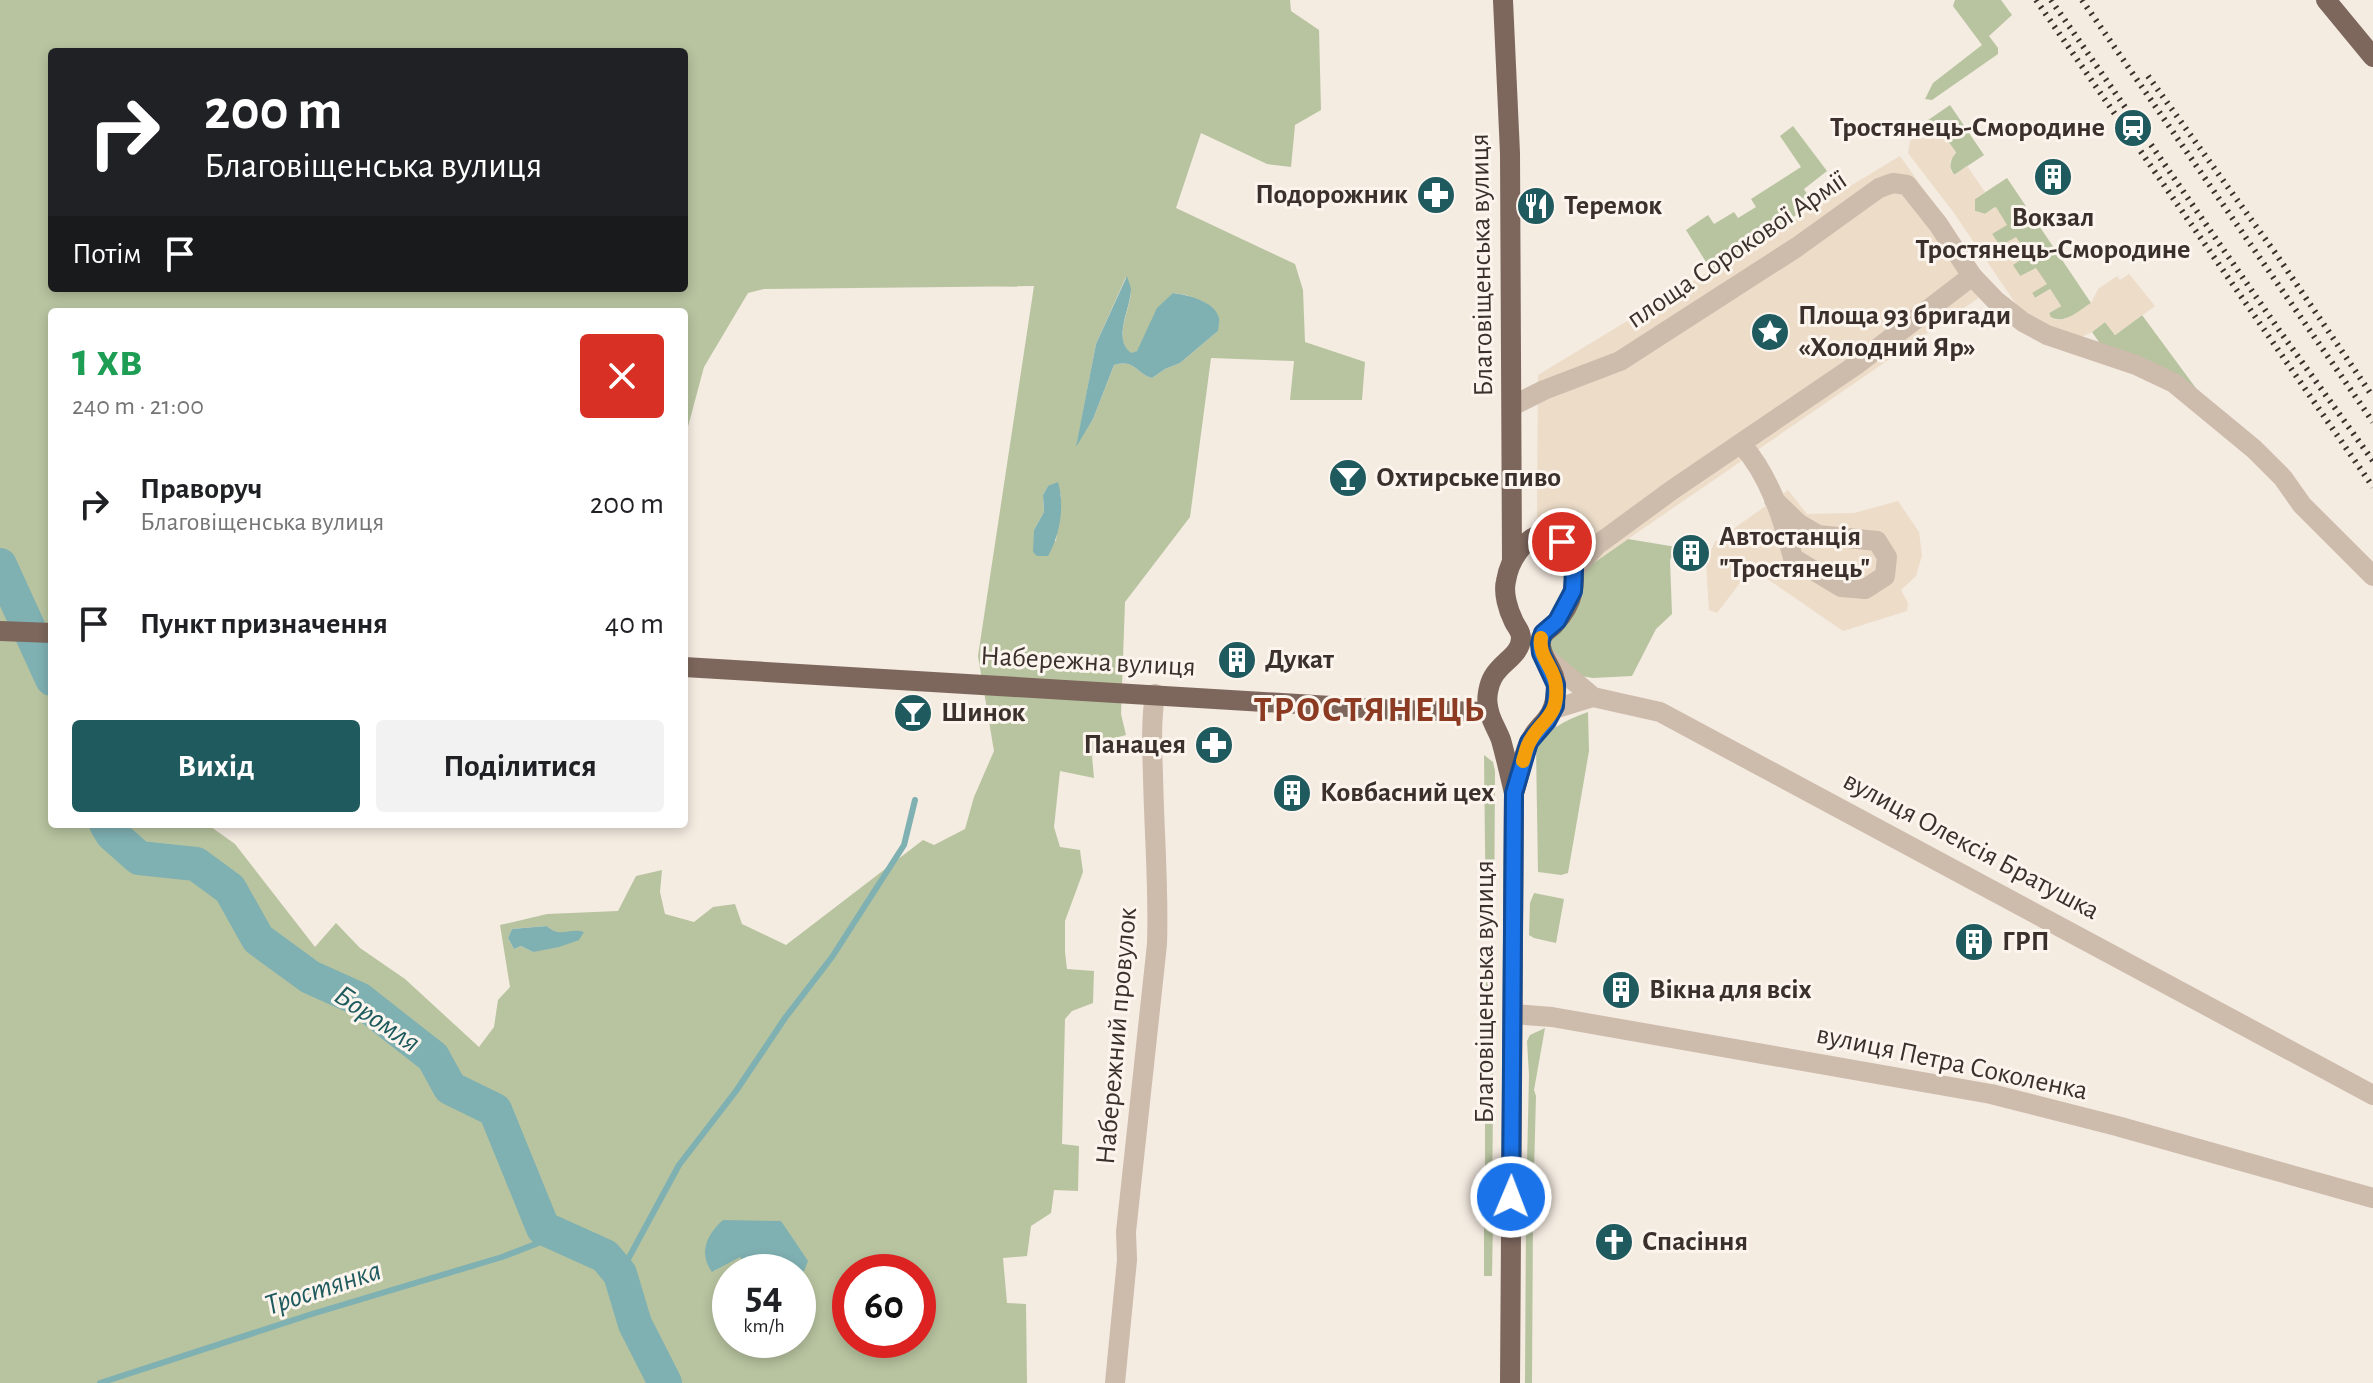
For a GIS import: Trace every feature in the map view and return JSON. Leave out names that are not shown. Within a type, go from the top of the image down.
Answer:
[{"type":"main road","name":"Благовіщенська вулиця","points":[[1503,0],[1510,153],[1512,560]]},
{"type":"main road","points":[[2326,0],[2373,57]]},
{"type":"main road","points":[[1512,492],[1522,512],[1570,556],[1574,570],[1571,598],[1541,640],[1542,655],[1556,685],[1554,709]]},
{"type":"main road","points":[[1489,712],[1492,678],[1514,654],[1521,640],[1505,590],[1512,560],[1522,547],[1552,539]]},
{"type":"main road","points":[[0,631],[48,633]]},
{"type":"main road","name":"Набережна вулиця","points":[[688,667],[1397,710],[1489,712]]},
{"type":"main road","name":"Благовіщенська вулиця","points":[[1514,793],[1529,742],[1554,709]]},
{"type":"main road","name":"Благовіщенська вулиця","points":[[1489,712],[1501,741],[1514,793],[1510,1383]]},
{"type":"main road","points":[[1501,741],[1511,746],[1523,746],[1529,742]]},
{"type":"street","name":"площа Сорокової Армії","points":[[1512,406],[1544,390],[1620,361],[1797,247],[1879,188],[1893,183],[1907,185],[1938,224],[1972,276],[1995,300],[2023,322],[2047,335],[2136,365],[2174,383],[2254,449],[2283,478],[2302,505],[2373,576]]},
{"type":"street","points":[[1574,570],[1597,545],[1856,365],[1972,276]]},
{"type":"street","points":[[1741,444],[1761,471],[1793,558],[1841,587],[1865,589],[1885,576],[1887,557],[1877,541],[1818,535],[1799,524],[1774,500]]},
{"type":"street","points":[[1552,539],[1597,545]]},
{"type":"street","name":"вулиця Олексія Братушка","points":[[1542,655],[1593,697],[1660,712],[2373,1095]]},
{"type":"street","name":"Набережний провулок","points":[[1115,1383],[1127,1260],[1126,1232],[1157,944],[1152,715],[1155,694]]},
{"type":"street","points":[[1554,709],[1593,697]]},
{"type":"street","name":"вулиця Петра Соколенка","points":[[1513,1014],[1552,1017],[1991,1094],[2373,1198]]},
{"type":"green space","points":[[0,0],[1290,0],[1291,11],[1319,30],[1321,110],[1295,125],[1291,167],[1267,164],[1201,133],[1176,208],[1295,264],[1303,290],[1305,342],[1365,362],[1362,400],[1290,400],[1294,361],[1211,358],[1190,517],[1125,602],[1121,714],[1126,735],[1096,743],[1092,756],[1094,778],[1060,771],[1054,827],[1060,847],[1080,850],[1083,872],[1065,921],[1067,969],[1094,971],[1093,1003],[1072,1011],[1065,1019],[1062,1144],[1079,1146],[1078,1191],[1054,1190],[1051,1213],[1031,1226],[1027,1256],[1003,1258],[1007,1303],[1026,1304],[1027,1383],[0,1383]],"holes":[[[1126,277],[1131,290],[1123,340],[1131,354],[1137,351],[1173,293],[1203,302],[1218,331],[1180,363],[1152,378],[1131,365],[1114,365],[1093,419],[1077,444],[1096,344]],[[1048,486],[1061,494],[1056,541],[1034,530],[1044,512],[1043,495]],[[547,926],[553,932],[565,934],[533,952],[521,946],[514,949],[508,938],[512,929]]]},
{"type":"green space","points":[[1955,0],[2001,0],[2012,15],[1989,36],[1998,48],[1998,54],[1932,100],[1925,99],[1933,83],[1982,45],[1953,6]]},
{"type":"green space","points":[[1950,105],[1984,155],[1954,175],[1950,167],[1956,153],[1935,123],[1924,130],[1921,125]]},
{"type":"green space","points":[[1793,126],[1827,171],[1804,189],[1813,204],[1711,270],[1686,230],[1708,215],[1714,224],[1734,212],[1738,218],[1756,207],[1751,199],[1801,167],[1780,136]]},
{"type":"green space","points":[[2007,178],[2091,303],[2072,316],[2061,319],[2050,317],[2049,313],[2061,306],[2050,289],[2035,298],[2032,293],[2036,268],[2021,277],[2012,265],[2028,255],[2016,238],[2000,247],[1992,234],[1995,207],[1985,214],[1975,211],[1975,199]]},
{"type":"green space","points":[[2142,315],[2198,391],[2101,345],[2092,332],[2105,322],[2115,335]]},
{"type":"green space","points":[[1628,539],[1676,547],[1670,560],[1672,614],[1656,629],[1632,676],[1593,678],[1563,673],[1540,647],[1575,576]]},
{"type":"green space","points":[[1588,712],[1589,751],[1568,873],[1538,872],[1536,746],[1552,729]]},
{"type":"green space","points":[[1484,755],[1493,762],[1495,771],[1494,933],[1486,933]]},
{"type":"green space","points":[[1534,893],[1564,899],[1556,943],[1529,935],[1530,903]]},
{"type":"green space","points":[[1486,949],[1494,949],[1493,1080],[1486,1080]]},
{"type":"green space","points":[[1545,1028],[1534,1090],[1533,1208],[1526,1208],[1527,1041],[1530,1035]]},
{"type":"green space","points":[[1485,1100],[1493,1100],[1492,1209],[1485,1209]]},
{"type":"green space","points":[[1533,1216],[1532,1383],[1525,1383],[1526,1217]]},
{"type":"green space","points":[[1484,1220],[1493,1220],[1492,1276],[1484,1276]]},
{"type":"shaded area","points":[[1935,123],[1956,152],[1950,162],[1951,171],[1955,175],[1967,166],[1985,192],[1975,199],[1975,211],[1985,214],[1996,207],[2007,225],[1992,234],[2000,246],[2016,237],[2028,255],[2013,265],[2020,276],[2036,268],[2047,284],[2032,293],[2035,298],[2050,289],[2061,306],[2049,313],[2052,319],[2072,316],[2091,303],[2098,289],[2117,276],[2120,280],[2129,274],[2155,306],[2115,335],[2105,322],[2075,340],[2037,324],[2018,307],[1954,213],[1908,153],[1910,141]]},
{"type":"shaded area","name":"Площа 93 бригади «Холодний Яр»","points":[[1900,156],[1993,288],[1580,572],[1537,518],[1538,375]]},
{"type":"shaded area","points":[[1788,490],[1807,514],[1854,513],[1898,501],[1919,532],[1922,555],[1916,576],[1901,590],[1908,603],[1907,611],[1843,631],[1753,569],[1717,613],[1709,610],[1706,561],[1715,542]]},
{"type":"water","points":[[1127,276],[1131,289],[1123,339],[1131,353],[1137,351],[1157,308],[1173,293],[1200,300],[1212,307],[1219,319],[1218,331],[1180,363],[1152,378],[1131,365],[1114,365],[1093,419],[1076,447],[1096,344]]},
{"type":"water","points":[[1058,482],[1061,510],[1058,529],[1048,556],[1037,556],[1033,552],[1034,530],[1044,512],[1043,495],[1048,486]]},
{"type":"water","points":[[547,926],[556,932],[584,932],[579,940],[533,952],[521,946],[514,949],[508,938],[512,929]]},
{"type":"water","points":[[723,1220],[781,1221],[803,1254],[712,1254],[712,1272],[705,1251],[713,1231]]},
{"type":"waterway","name":"Боромля","points":[[0,565],[48,670]]},
{"type":"waterway","points":[[620,1274],[679,1165],[832,957],[904,845],[915,800]]},
{"type":"waterway","name":"Боромля","points":[[108,828],[139,858],[196,864],[230,889],[258,939],[310,977],[359,999],[433,1057],[450,1088],[495,1110],[543,1228],[605,1256],[620,1274],[635,1324],[665,1383]]},
{"type":"waterway","name":"Тростянка","points":[[100,1383],[312,1314],[502,1257],[559,1235]]},
{"type":"railway","points":[[2036,0],[2373,487]]},
{"type":"railway","points":[[2051,0],[2373,461]]},
{"type":"railway","points":[[2082,0],[2373,422]]},
{"type":"railway","points":[[2148,76],[2276,254],[2373,397]]},
{"type":"slow traffic","points":[[1523,761],[1529,742],[1555,706],[1556,685],[1541,653],[1541,638]]},
{"type":"place","name":"Тростянець-Смородине","points":[[2133,128]]},
{"type":"place","name":"Вокзал Тростянець-Смородине","points":[[2053,177]]},
{"type":"place","name":"Подорожник","points":[[1436,195]]},
{"type":"place","name":"Теремок","points":[[1536,206]]},
{"type":"place","name":"Площа 93 бригади «Холодний Яр»","points":[[1770,332]]},
{"type":"place","name":"Охтирське пиво","points":[[1348,478]]},
{"type":"place","name":"Автостанція \"Тростянець\"","points":[[1691,553]]},
{"type":"place","name":"Дукат","points":[[1237,660]]},
{"type":"place","name":"Шинок","points":[[913,713]]},
{"type":"place","name":"Панацея","points":[[1214,745]]},
{"type":"place","name":"Ковбасний цех","points":[[1292,793]]},
{"type":"place","name":"ГРП","points":[[1974,942]]},
{"type":"place","name":"Вікна для всіх","points":[[1621,990]]},
{"type":"place","name":"Спасіння","points":[[1614,1242]]},
{"type":"district","name":"ТРОСТЯНЕЦЬ","points":[[1370,710]]},
{"type":"route","points":[[1511,1197],[1514,793],[1529,742],[1555,706],[1556,685],[1540,644],[1543,633],[1557,621],[1573,591],[1574,570],[1562,542]]}]
